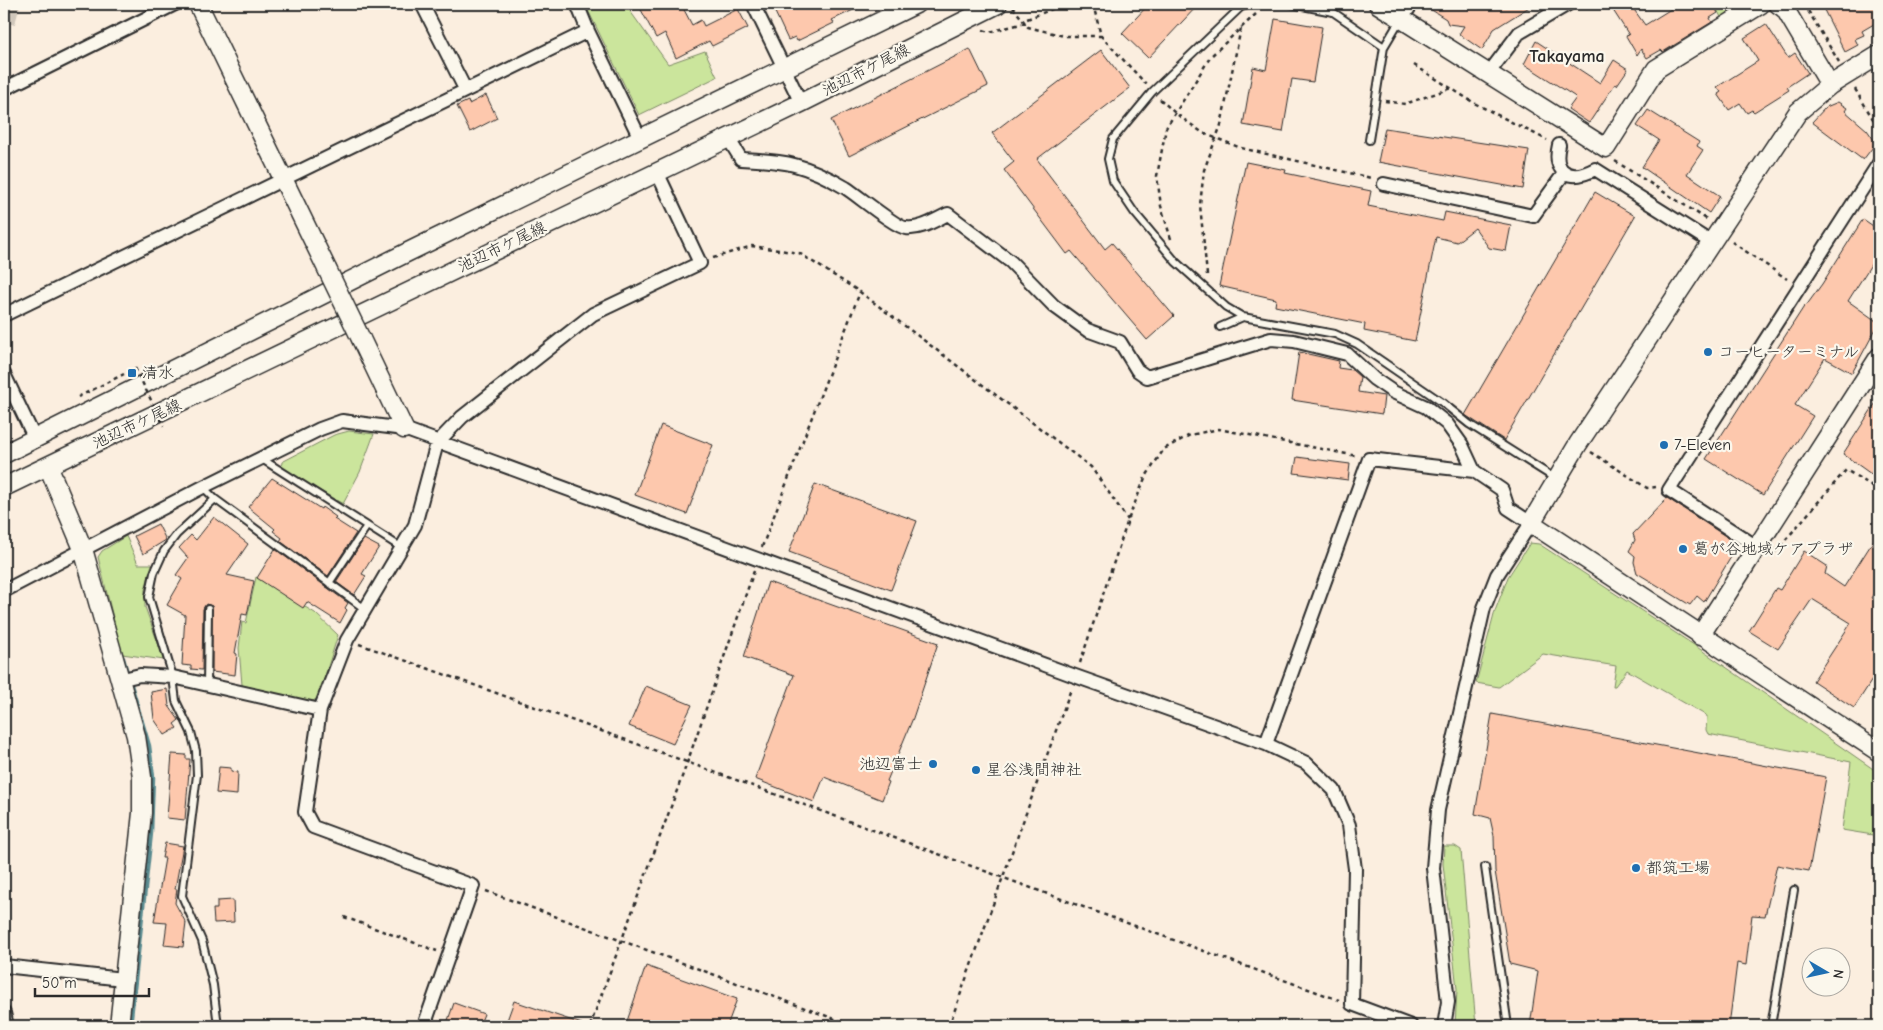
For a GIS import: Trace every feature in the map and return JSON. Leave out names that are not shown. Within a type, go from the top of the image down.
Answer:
[{"type":"street","points":[[4,90],[176,4]]},
{"type":"street","points":[[198,4],[404,429]]},
{"type":"street","points":[[422,4],[465,89]]},
{"type":"street","points":[[577,4],[588,31],[640,138]]},
{"type":"street","points":[[753,4],[801,103]]},
{"type":"street","name":"池辺市ケ尾線","points":[[4,454],[34,437],[916,4]]},
{"type":"street","name":"池辺市ケ尾線","points":[[4,487],[801,103],[998,4]]},
{"type":"street","points":[[1378,4],[1606,148],[1656,69],[1762,4]]},
{"type":"street","points":[[1401,19],[1412,4]]},
{"type":"street","points":[[1488,74],[1519,33],[1568,4]]},
{"type":"street","points":[[1778,4],[1785,9],[1830,84]]},
{"type":"street","points":[[4,315],[465,89],[588,31]]},
{"type":"street","points":[[1444,1026],[1448,1002],[1433,868],[1438,810],[1484,608],[1497,575],[1709,237],[1798,112],[1830,84],[1879,55]]},
{"type":"street","points":[[728,138],[741,159],[774,160],[801,165],[846,188],[903,228],[918,228],[948,214],[959,220],[1011,262],[1054,306],[1087,330],[1120,342],[1137,370],[1147,377],[1271,339],[1294,341],[1347,354],[1374,379],[1393,392],[1426,407],[1447,424],[1462,445],[1474,471]]},
{"type":"street","points":[[1559,144],[1556,158],[1557,165],[1565,172],[1584,175],[1595,169],[1709,237]]},
{"type":"street","points":[[1757,547],[1669,490],[1879,163]]},
{"type":"street","points":[[424,1026],[473,886],[313,827],[305,812],[320,710],[347,640],[415,525],[437,443],[462,417],[593,314],[700,263],[657,172]]},
{"type":"street","points":[[1384,184],[1533,216],[1565,172]]},
{"type":"street","points":[[1700,636],[1879,357]]},
{"type":"street","points":[[4,374],[34,437]]},
{"type":"street","points":[[4,591],[202,487],[320,429],[342,421],[404,429],[437,443],[1266,744],[1306,763],[1334,790],[1349,825],[1355,870],[1352,1004],[1411,1026]]},
{"type":"street","points":[[1266,744],[1369,459],[1474,471],[1502,490],[1508,508],[1879,752]]},
{"type":"street","points":[[48,466],[83,549],[136,736],[142,777],[142,813],[119,1026]]},
{"type":"street","points":[[119,680],[140,675],[173,677],[320,710]]},
{"type":"street","points":[[4,966],[123,979]]},
{"type":"street","points":[[4,1013],[7,1026]]},
{"type":"lane","points":[[1252,4],[1241,7],[1152,92],[1113,139],[1108,159],[1113,181],[1134,212],[1176,262],[1226,307],[1243,316],[1335,334],[1357,344],[1443,403],[1469,424],[1557,480]]},
{"type":"lane","points":[[1292,4],[1333,12],[1384,47]]},
{"type":"lane","points":[[1369,140],[1384,47],[1401,19]]},
{"type":"lane","points":[[1220,327],[1243,316]]},
{"type":"lane","points":[[262,459],[402,548]]},
{"type":"lane","points":[[202,487],[365,610]]},
{"type":"lane","points":[[216,499],[177,534],[164,551],[154,573],[149,597],[173,677],[176,701],[191,732],[196,751],[197,774],[182,896],[202,941],[213,985],[218,1026]]},
{"type":"lane","points":[[329,582],[367,526]]},
{"type":"lane","points":[[207,685],[208,609]]},
{"type":"lane","points":[[1485,867],[1508,1026]]},
{"type":"lane","points":[[1771,1026],[1794,890]]},
{"type":"path","points":[[1011,4],[1028,27],[1064,36],[1101,36]]},
{"type":"path","points":[[980,28],[989,32],[1025,23],[1027,19],[1065,4]]},
{"type":"path","points":[[1092,4],[1101,36],[1152,92],[1175,113],[1203,133],[1241,148],[1376,179],[1384,184]]},
{"type":"path","points":[[1804,4],[1879,129]]},
{"type":"path","points":[[1176,262],[1161,206],[1157,176],[1166,128],[1211,56],[1262,9]]},
{"type":"path","points":[[1205,288],[1208,269],[1200,205],[1204,170],[1221,125],[1241,27]]},
{"type":"path","points":[[1414,65],[1540,138],[1559,144]]},
{"type":"path","points":[[1376,100],[1405,104],[1451,88]]},
{"type":"path","points":[[1612,159],[1710,222],[1709,237],[1799,287]]},
{"type":"path","points":[[700,263],[752,246],[799,253],[860,292],[1091,467],[1128,520]]},
{"type":"path","points":[[590,1026],[688,760],[758,560],[860,292]]},
{"type":"path","points":[[80,396],[135,368],[164,426]]},
{"type":"path","points":[[949,1026],[1004,879],[1128,520],[1145,478],[1164,449],[1190,435],[1219,430],[1369,459]]},
{"type":"path","points":[[1578,444],[1647,488],[1659,486],[1669,490]]},
{"type":"path","points":[[1757,547],[1774,553],[1846,470],[1879,490]]},
{"type":"path","points":[[347,640],[688,760],[1004,879],[1352,1004]]},
{"type":"path","points":[[473,886],[854,1026]]},
{"type":"path","points":[[344,917],[449,955]]},
{"type":"green space","points":[[585,4],[625,4],[668,64],[705,51],[717,77],[639,115]]},
{"type":"green space","points":[[1714,4],[1744,4],[1722,19]]},
{"type":"green space","points":[[349,431],[374,434],[360,472],[343,504],[281,468],[282,462],[334,435]]},
{"type":"green space","points":[[126,536],[138,564],[152,564],[145,590],[145,607],[164,660],[122,654],[98,557],[102,551]]},
{"type":"green space","points":[[1530,543],[1539,544],[1694,645],[1879,773],[1879,836],[1842,830],[1851,762],[1708,734],[1706,730],[1707,716],[1627,670],[1615,686],[1613,686],[1616,666],[1543,654],[1499,687],[1476,683],[1495,611],[1508,577]]},
{"type":"green space","points":[[256,577],[315,613],[338,635],[318,698],[311,702],[242,685],[239,648],[242,622],[246,623]]},
{"type":"green space","points":[[1444,846],[1455,846],[1461,850],[1476,1026],[1455,1026],[1457,989],[1443,864]]},
{"type":"building","points":[[638,4],[681,4],[692,25],[701,20],[704,26],[738,9],[748,28],[712,46],[709,41],[676,58],[665,33],[656,38]]},
{"type":"building","points":[[778,4],[866,4],[832,20],[834,23],[797,41],[795,37],[788,40],[774,10],[779,7]]},
{"type":"building","points":[[1149,4],[1199,4],[1148,58],[1122,33]]},
{"type":"building","points":[[1422,4],[1480,4],[1484,9],[1492,4],[1534,4],[1494,29],[1482,50],[1459,34],[1464,26],[1448,24],[1446,19]]},
{"type":"building","points":[[1609,4],[1630,4],[1645,25],[1679,4],[1713,4],[1718,13],[1710,18],[1712,22],[1663,52],[1661,50],[1647,58],[1641,49],[1637,55],[1626,36],[1629,35]]},
{"type":"building","points":[[1821,4],[1879,4],[1879,21],[1862,31],[1864,35],[1855,39],[1858,45],[1845,52]]},
{"type":"building","points":[[1275,19],[1322,27],[1313,82],[1292,79],[1283,132],[1243,125],[1253,67],[1266,70]]},
{"type":"building","points":[[1766,24],[1788,58],[1795,53],[1808,73],[1787,87],[1789,90],[1754,112],[1752,110],[1747,113],[1740,103],[1729,110],[1718,94],[1721,92],[1717,87],[1758,61],[1744,38]]},
{"type":"building","points":[[1536,41],[1600,83],[1614,60],[1628,69],[1617,85],[1615,84],[1589,123],[1568,109],[1576,98],[1574,96],[1524,64]]},
{"type":"building","points":[[970,49],[988,86],[849,156],[831,120]]},
{"type":"building","points":[[1101,50],[1130,88],[1037,159],[1105,249],[1112,243],[1174,316],[1147,340],[1071,251],[1067,254],[1004,170],[1014,162],[992,133]]},
{"type":"building","points":[[486,95],[497,118],[470,132],[457,106],[468,101],[469,104]]},
{"type":"building","points":[[1838,102],[1847,108],[1845,111],[1867,130],[1876,143],[1863,160],[1812,122],[1826,107]]},
{"type":"building","points":[[1648,110],[1699,142],[1697,146],[1703,150],[1687,174],[1720,196],[1709,213],[1642,167],[1659,140],[1637,126]]},
{"type":"building","points":[[1385,128],[1529,150],[1523,189],[1378,162]]},
{"type":"building","points":[[1246,162],[1286,170],[1285,173],[1371,191],[1368,206],[1443,221],[1445,212],[1511,225],[1506,251],[1489,248],[1475,228],[1457,242],[1436,237],[1415,341],[1364,331],[1365,324],[1275,306],[1276,299],[1219,286]]},
{"type":"building","points":[[1595,192],[1635,216],[1504,440],[1465,415]]},
{"type":"building","points":[[1863,219],[1879,230],[1879,252],[1848,301],[1879,323],[1852,373],[1825,358],[1795,405],[1813,416],[1763,495],[1706,459]]},
{"type":"building","points":[[1299,352],[1339,361],[1338,368],[1352,370],[1360,377],[1358,392],[1384,396],[1382,414],[1292,400]]},
{"type":"building","points":[[1879,398],[1879,459],[1871,474],[1843,454]]},
{"type":"building","points":[[661,425],[713,445],[687,514],[635,495]]},
{"type":"building","points":[[1297,457],[1350,464],[1348,480],[1294,473]]},
{"type":"building","points":[[272,478],[321,509],[322,507],[336,517],[334,519],[356,533],[328,576],[280,541],[282,538],[273,531],[275,529],[248,507]]},
{"type":"building","points":[[815,484],[917,521],[891,590],[789,552]]},
{"type":"building","name":"葛が谷地域ケアプラザ","points":[[1667,498],[1733,541],[1737,547],[1704,602],[1697,596],[1690,605],[1637,573],[1634,562],[1635,556],[1629,551],[1635,540],[1633,534]]},
{"type":"building","points":[[214,517],[248,544],[227,575],[254,581],[247,615],[242,614],[235,653],[237,654],[235,675],[212,672],[212,606],[206,604],[203,609],[202,670],[191,669],[191,666],[182,665],[185,615],[167,605],[182,579],[176,575],[188,558],[179,548],[191,535],[196,540]]},
{"type":"building","points":[[158,524],[166,540],[143,554],[134,536]]},
{"type":"building","points":[[1879,532],[1879,585],[1871,598],[1879,603],[1879,669],[1854,708],[1813,681],[1851,623],[1812,599],[1778,649],[1749,631],[1776,588],[1780,590],[1804,551],[1827,566],[1825,574],[1844,587]]},
{"type":"building","points":[[364,539],[379,547],[362,574],[366,576],[354,595],[336,582]]},
{"type":"building","points":[[275,549],[348,603],[345,608],[347,610],[340,623],[307,602],[303,608],[257,578]]},
{"type":"building","points":[[768,582],[938,643],[913,718],[887,781],[889,782],[882,800],[824,777],[814,802],[755,779],[794,675],[744,657]]},
{"type":"building","points":[[646,686],[692,705],[673,744],[629,726]]},
{"type":"building","points":[[167,689],[169,706],[179,720],[174,724],[177,728],[165,735],[154,719],[151,692]]},
{"type":"building","name":"都筑工場","points":[[1492,714],[1826,777],[1809,871],[1777,865],[1765,916],[1752,915],[1746,965],[1737,963],[1729,1026],[1530,1026],[1538,971],[1510,964],[1495,871],[1494,836],[1490,818],[1475,814]]},
{"type":"building","points":[[172,754],[186,755],[186,759],[190,759],[185,820],[167,818]]},
{"type":"building","points":[[219,767],[231,768],[231,771],[238,772],[237,795],[216,793]]},
{"type":"building","points":[[165,843],[183,846],[175,889],[177,889],[175,903],[186,923],[183,947],[164,945],[167,923],[154,922],[165,858],[162,858]]},
{"type":"building","points":[[233,900],[234,922],[214,923],[213,909],[217,909],[217,901]]},
{"type":"building","points":[[646,966],[737,999],[727,1026],[633,1026],[626,1024]]},
{"type":"building","points":[[514,1001],[582,1024],[582,1026],[505,1026]]},
{"type":"building","points":[[454,1003],[484,1014],[479,1026],[446,1026]]},
{"type":"waterway","points":[[123,658],[128,676]]},
{"type":"waterway","points":[[130,1026],[151,833],[153,777],[149,746],[131,685]]},
{"type":"tunnel","points":[[4,22],[9,4]]},
{"type":"place","name":"コーヒーターミナル","points":[[1708,352]]},
{"type":"place","name":"清水","points":[[132,373]]},
{"type":"place","name":"7-Eleven","points":[[1664,445]]},
{"type":"place","name":"葛が谷地域ケアプラザ","points":[[1683,549]]},
{"type":"place","name":"池辺富士","points":[[933,764]]},
{"type":"place","name":"星谷浅間神社","points":[[976,770]]},
{"type":"place","name":"都筑工場","points":[[1636,868]]},
{"type":"district","name":"Takayama","points":[[1567,56]]}]
